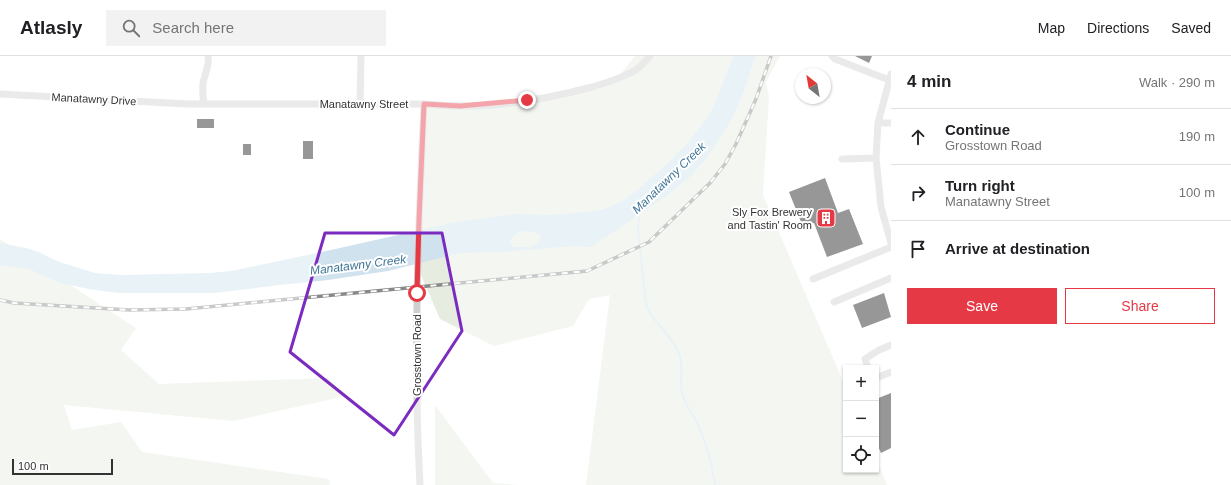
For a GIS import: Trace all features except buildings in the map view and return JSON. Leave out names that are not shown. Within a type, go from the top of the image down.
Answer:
[{"type":"street","points":[[204,104],[203,84],[205,73],[210,63],[208,56]]},
{"type":"street","points":[[360,104],[361,56]]},
{"type":"street","name":"Manatawny Street","points":[[188,104],[489,105],[575,91],[616,80],[634,72],[646,62],[650,56]]},
{"type":"street","points":[[832,56],[835,59],[890,77],[878,123],[876,158],[881,207],[891,240]]},
{"type":"street","name":"Manatawny Drive","points":[[0,94],[188,104]]},
{"type":"street","name":"Grosstown Road","points":[[420,485],[417,354],[419,220],[424,104]]},
{"type":"street","points":[[878,123],[891,123]]},
{"type":"street","points":[[842,159],[876,158]]},
{"type":"street","points":[[813,279],[891,247]]},
{"type":"street","points":[[834,302],[891,278]]},
{"type":"street","points":[[867,365],[865,359],[879,350],[891,345]]},
{"type":"street","points":[[879,377],[891,372]]},
{"type":"highlighted area","points":[[325,233],[442,233],[462,331],[394,435],[290,352]]},
{"type":"shaded area","points":[[635,56],[780,56],[766,82],[769,97],[763,195],[843,381],[843,473],[879,473],[879,465],[887,485],[586,485],[610,295],[589,299],[573,326],[494,346],[440,319],[418,268],[424,104],[527,100],[616,80]]},
{"type":"shaded area","points":[[0,239],[136,328],[121,350],[159,384],[327,378],[346,396],[233,421],[64,405],[72,430],[121,422],[142,452],[329,479],[330,485],[0,485]]},
{"type":"shaded area","points":[[435,405],[493,483],[519,485],[435,485]]},
{"type":"water","name":"Manatawny Creek","points":[[734,56],[755,56],[744,91],[734,115],[706,159],[692,175],[668,195],[591,247],[574,246],[498,252],[460,253],[388,271],[328,280],[215,293],[118,293],[60,283],[29,269],[0,265],[0,243],[39,252],[63,263],[95,273],[122,275],[210,273],[231,271],[451,223],[513,214],[551,215],[604,209],[619,203],[634,193],[667,164],[686,145],[712,110]],"holes":[[[528,231],[536,233],[540,236],[540,240],[537,244],[529,247],[513,247],[510,242],[511,238],[519,232]]]},
{"type":"waterway","name":"Manatawny Creek","points":[[639,214],[638,228],[647,306],[654,319],[672,340],[680,356],[683,396],[704,438],[711,461],[715,485]]},
{"type":"railway","points":[[0,300],[14,303],[129,310],[186,309],[587,271],[649,242],[710,183],[725,164],[736,144],[756,99],[771,56]]},
{"type":"place","name":"Sly Fox Brewery and Tastin' Room","points":[[826,218]]},
{"type":"route","points":[[417,293],[424,104],[460,106],[489,105],[527,100]]}]
